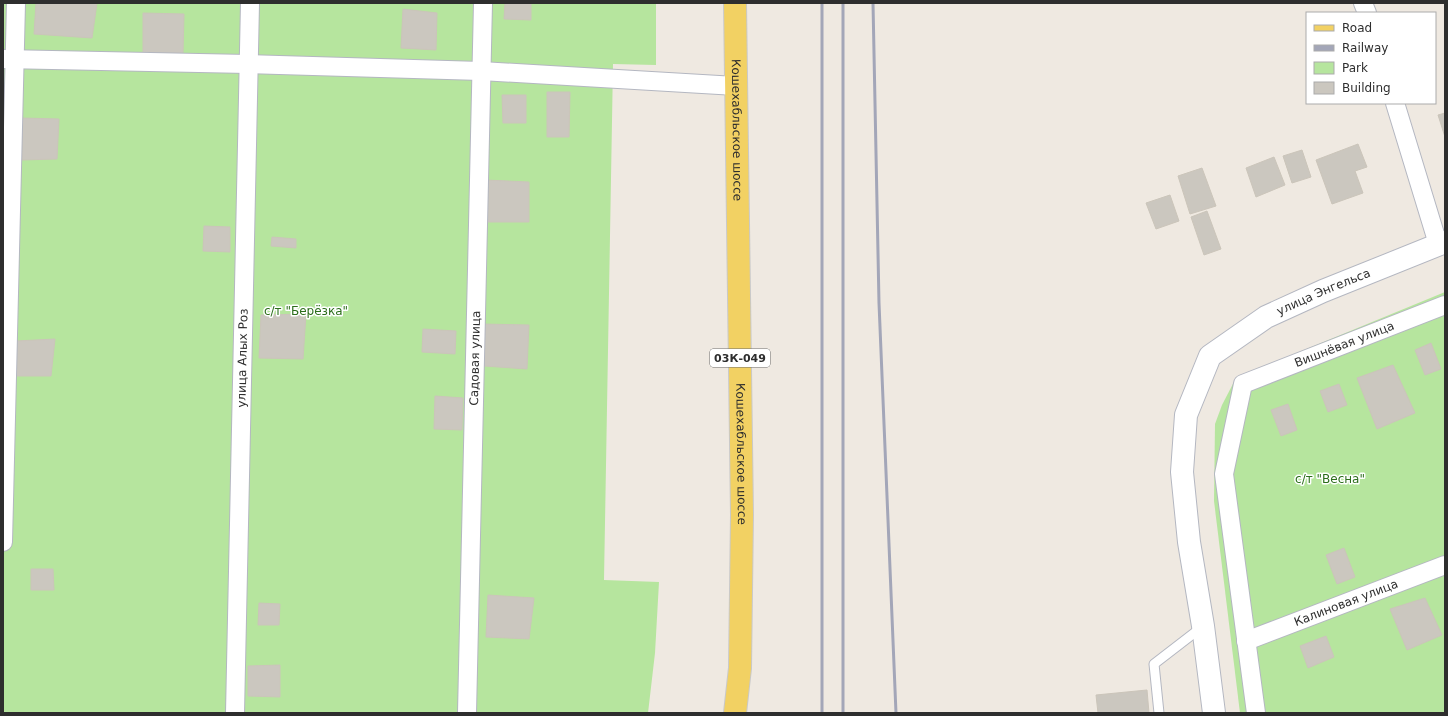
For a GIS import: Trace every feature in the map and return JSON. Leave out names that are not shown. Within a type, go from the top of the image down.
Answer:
[{"type":"main road","name":"Кошехабльское шоссе","points":[[734,3],[742,515],[740,668],[735,713]]},
{"type":"street","points":[[3,542],[9,59],[16,3]]},
{"type":"street","name":"улица Алых Роз","points":[[235,713],[250,3]]},
{"type":"street","name":"Садовая улица","points":[[466,713],[482,3]]},
{"type":"street","points":[[9,59],[481,71],[736,86]]},
{"type":"street","points":[[1394,104],[1442,243]]},
{"type":"street","name":"улица Энгельса","points":[[1204,626],[1189,542],[1182,472],[1186,415],[1210,356],[1266,317],[1323,291],[1442,243]]},
{"type":"street","name":"Вишнёвая улица","points":[[1246,641],[1224,474],[1243,384],[1445,305]]},
{"type":"street","name":"Калиновая улица","points":[[1246,641],[1445,565]]},
{"type":"street","points":[[1204,626],[1214,713]]},
{"type":"street","points":[[1246,641],[1256,713]]},
{"type":"lane","points":[[1159,713],[1154,664],[1204,626]]},
{"type":"green space","name":"с/т \"Берёзка\"","points":[[3,3],[656,3],[656,65],[613,64],[604,580],[659,582],[655,653],[648,713],[3,713]]},
{"type":"green space","name":"с/т \"Весна\"","points":[[1445,292],[1445,713],[1240,713],[1214,501],[1215,424],[1222,405],[1236,378]]},
{"type":"building","points":[[36,3],[97,3],[92,38],[34,34]]},
{"type":"building","points":[[505,3],[531,3],[531,20],[504,19]]},
{"type":"building","points":[[403,9],[437,13],[436,50],[401,48]]},
{"type":"building","points":[[143,13],[184,14],[183,53],[143,53]]},
{"type":"building","points":[[547,92],[570,92],[569,137],[547,137]]},
{"type":"building","points":[[502,95],[526,95],[526,123],[503,123]]},
{"type":"building","points":[[1445,113],[1445,137],[1438,115]]},
{"type":"building","points":[[22,118],[59,119],[57,159],[22,160]]},
{"type":"building","points":[[1358,144],[1367,167],[1355,171],[1363,193],[1332,204],[1316,160]]},
{"type":"building","points":[[1302,150],[1311,177],[1292,183],[1283,156]]},
{"type":"building","points":[[1274,157],[1285,185],[1256,197],[1246,168]]},
{"type":"building","points":[[1202,168],[1216,206],[1190,214],[1178,176]]},
{"type":"building","points":[[486,180],[529,182],[529,222],[484,222]]},
{"type":"building","points":[[1170,195],[1179,221],[1156,229],[1146,203]]},
{"type":"building","points":[[1207,211],[1221,249],[1204,255],[1191,217]]},
{"type":"building","points":[[204,226],[230,227],[230,252],[203,251]]},
{"type":"building","points":[[272,237],[296,239],[296,248],[271,246]]},
{"type":"building","points":[[306,314],[303,359],[259,358],[261,315]]},
{"type":"building","points":[[482,324],[529,325],[527,369],[484,366]]},
{"type":"building","points":[[423,329],[456,331],[455,354],[422,352]]},
{"type":"building","points":[[55,339],[51,376],[14,376],[16,341]]},
{"type":"building","points":[[1431,343],[1441,369],[1425,375],[1415,350]]},
{"type":"building","points":[[1393,365],[1415,413],[1377,429],[1357,378]]},
{"type":"building","points":[[1339,384],[1347,405],[1328,412],[1320,391]]},
{"type":"building","points":[[435,396],[463,398],[462,430],[434,429]]},
{"type":"building","points":[[1288,404],[1297,430],[1281,436],[1271,410]]},
{"type":"building","points":[[1344,548],[1355,577],[1337,584],[1326,555]]},
{"type":"building","points":[[31,569],[53,569],[54,590],[31,590]]},
{"type":"building","points":[[488,595],[534,598],[529,639],[486,637]]},
{"type":"building","points":[[1425,598],[1442,635],[1407,650],[1390,609]]},
{"type":"building","points":[[259,603],[280,604],[279,625],[258,625]]},
{"type":"building","points":[[1326,636],[1334,657],[1308,668],[1300,646]]},
{"type":"building","points":[[280,665],[280,697],[248,696],[248,666]]},
{"type":"building","points":[[1147,690],[1149,713],[1098,713],[1096,695]]},
{"type":"railway","points":[[822,3],[822,713]]},
{"type":"railway","points":[[843,3],[843,713]]},
{"type":"railway","points":[[873,3],[879,303],[896,713]]}]
